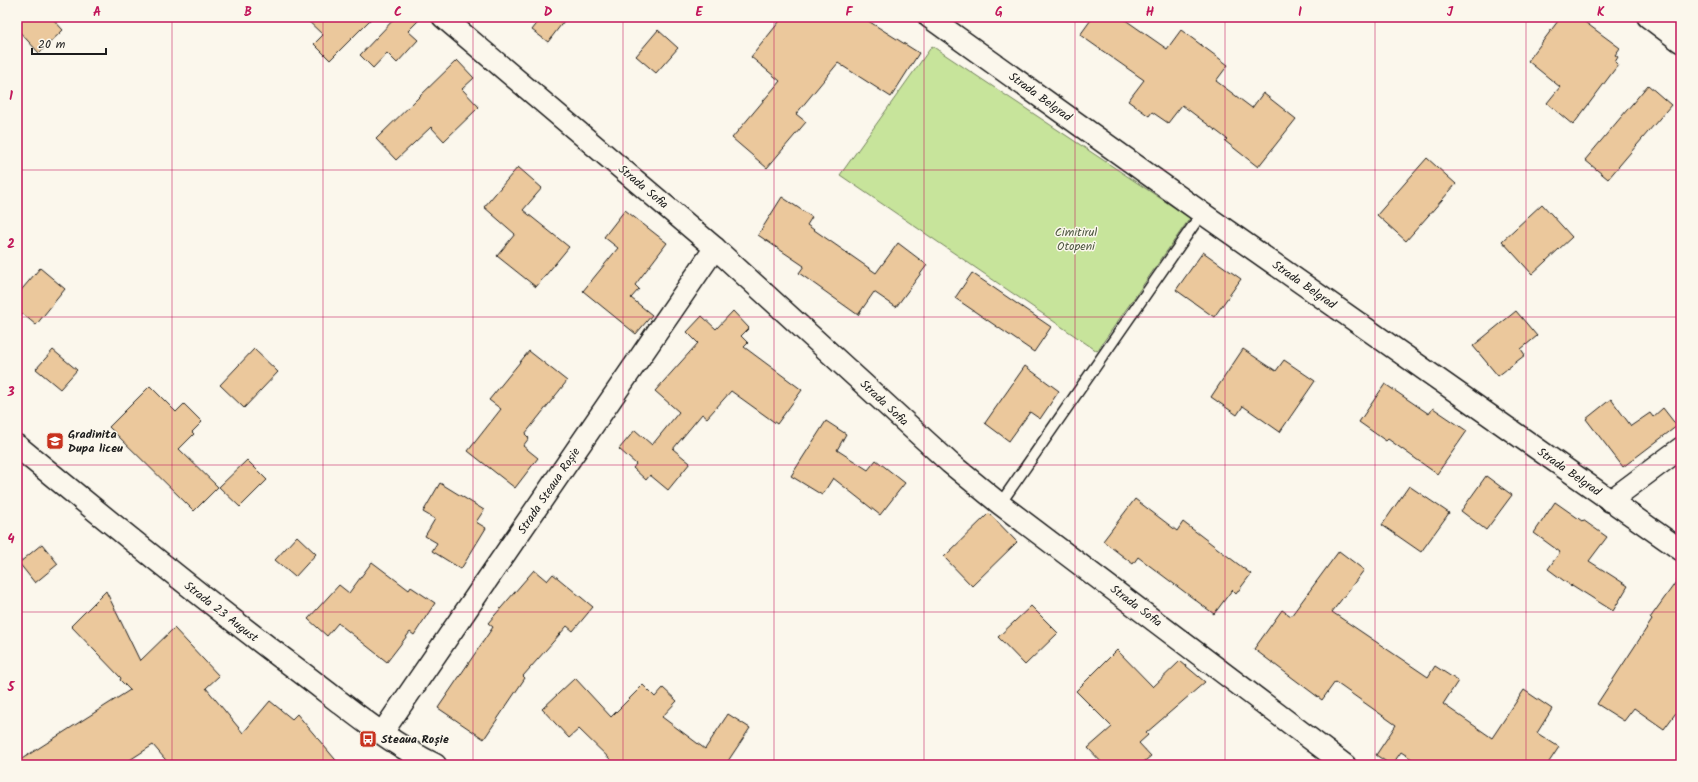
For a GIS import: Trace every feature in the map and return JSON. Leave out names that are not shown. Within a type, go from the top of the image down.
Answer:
[{"type":"main road","name":"Strada 23 August","points":[[17,446],[197,593],[424,763]]},
{"type":"street","name":"Strada Sofia","points":[[443,17],[715,248],[950,463],[1000,504],[1345,765]]},
{"type":"street","name":"Strada Belgrad","points":[[929,17],[1202,213],[1681,550]]},
{"type":"street","points":[[1648,17],[1681,42]]},
{"type":"street","name":"Strada Steaua Roșie","points":[[382,733],[715,248]]},
{"type":"street","points":[[1610,501],[1681,448]]},
{"type":"lane","points":[[1000,504],[1202,213]]},
{"type":"green space","name":"Cimitirul Otopeni","points":[[932,46],[1190,218],[1097,351],[840,175]]},
{"type":"building","points":[[17,17],[51,17],[63,30],[39,53],[17,29]]},
{"type":"building","points":[[304,17],[373,17],[330,60],[314,44],[323,35]]},
{"type":"building","points":[[396,17],[422,17],[408,31],[418,40],[397,63],[387,53],[373,68],[360,55]]},
{"type":"building","points":[[542,17],[567,17],[548,42],[532,30]]},
{"type":"building","points":[[783,17],[862,17],[919,53],[891,97],[838,63],[796,114],[806,122],[767,168],[732,138],[780,81],[751,57]]},
{"type":"building","points":[[1093,17],[1121,17],[1167,49],[1181,30],[1228,65],[1216,81],[1252,108],[1263,93],[1296,119],[1258,167],[1225,141],[1227,139],[1182,105],[1168,123],[1152,112],[1149,116],[1128,101],[1144,80],[1080,35]]},
{"type":"building","points":[[1561,17],[1578,17],[1620,48],[1615,55],[1618,57],[1615,62],[1618,65],[1573,125],[1547,103],[1560,87],[1528,61]]},
{"type":"building","points":[[658,30],[678,48],[656,73],[636,56]]},
{"type":"building","points":[[457,60],[474,78],[462,89],[479,107],[444,141],[431,127],[396,160],[376,139]]},
{"type":"building","points":[[1648,85],[1671,105],[1608,179],[1585,160]]},
{"type":"building","points":[[1427,158],[1456,184],[1406,241],[1377,215]]},
{"type":"building","points":[[518,167],[542,188],[523,210],[569,247],[536,287],[497,256],[515,234],[484,207]]},
{"type":"building","points":[[782,197],[812,217],[807,225],[876,273],[898,243],[927,265],[896,307],[874,292],[858,315],[799,273],[804,266],[758,235]]},
{"type":"building","points":[[1542,204],[1572,237],[1532,274],[1502,241]]},
{"type":"building","points":[[625,210],[667,243],[635,285],[639,289],[631,298],[652,315],[636,334],[583,291],[618,248],[604,237]]},
{"type":"building","points":[[1203,252],[1241,279],[1214,317],[1176,290]]},
{"type":"building","points":[[40,268],[65,289],[36,325],[17,309],[17,295]]},
{"type":"building","points":[[972,273],[1051,327],[1034,352],[955,298]]},
{"type":"building","points":[[733,311],[749,328],[741,336],[748,343],[744,347],[802,390],[777,424],[731,391],[707,418],[702,414],[673,449],[690,463],[668,490],[650,475],[646,480],[633,468],[636,464],[619,449],[635,430],[652,445],[679,412],[655,391],[698,343],[687,332],[702,316],[716,329]]},
{"type":"building","points":[[1516,311],[1537,336],[1521,349],[1525,355],[1498,376],[1473,346]]},
{"type":"building","points":[[254,349],[278,372],[244,408],[220,385]]},
{"type":"building","points":[[1243,349],[1276,371],[1284,360],[1315,381],[1280,432],[1243,406],[1237,415],[1211,397]]},
{"type":"building","points":[[53,350],[77,370],[60,389],[36,369]]},
{"type":"building","points":[[529,351],[567,381],[525,434],[529,438],[523,446],[538,458],[515,488],[468,451],[501,409],[489,400]]},
{"type":"building","points":[[1025,366],[1059,391],[1040,419],[1030,412],[1009,441],[985,423]]},
{"type":"building","points":[[1385,384],[1429,414],[1433,408],[1467,431],[1437,474],[1388,439],[1386,441],[1359,422]]},
{"type":"building","points":[[150,386],[176,412],[184,404],[202,422],[192,432],[194,434],[179,449],[218,487],[194,511],[109,427]]},
{"type":"building","points":[[1611,399],[1631,426],[1650,413],[1653,417],[1663,408],[1677,426],[1623,467],[1586,419]]},
{"type":"building","points":[[826,421],[846,434],[837,450],[868,470],[876,460],[905,483],[880,515],[833,478],[822,495],[791,476]]},
{"type":"building","points":[[247,460],[267,480],[240,507],[219,487]]},
{"type":"building","points":[[1486,476],[1512,495],[1486,530],[1461,511]]},
{"type":"building","points":[[440,483],[484,510],[476,522],[486,528],[461,569],[432,551],[437,543],[425,536],[435,519],[423,512]]},
{"type":"building","points":[[1409,486],[1449,513],[1421,552],[1382,525]]},
{"type":"building","points":[[1135,499],[1177,531],[1183,522],[1251,574],[1236,594],[1232,590],[1214,614],[1138,557],[1133,564],[1103,541]]},
{"type":"building","points":[[1555,502],[1607,537],[1589,561],[1628,586],[1613,611],[1572,585],[1571,586],[1548,569],[1560,552],[1534,533]]},
{"type":"building","points":[[989,513],[1017,542],[972,586],[944,557]]},
{"type":"building","points":[[297,536],[316,554],[295,577],[275,560]]},
{"type":"building","points":[[42,544],[58,564],[35,583],[19,563]]},
{"type":"building","points":[[1339,551],[1364,570],[1332,612],[1428,677],[1435,666],[1458,681],[1443,704],[1492,738],[1524,690],[1552,709],[1537,733],[1559,747],[1547,765],[1421,765],[1401,752],[1391,765],[1376,755],[1396,725],[1335,682],[1322,700],[1254,649],[1282,610],[1291,616]]},
{"type":"building","points":[[372,562],[409,590],[411,587],[435,603],[414,635],[410,632],[387,662],[338,623],[327,636],[308,619],[339,585],[349,593]]},
{"type":"building","points":[[534,570],[547,581],[553,574],[593,607],[573,631],[567,626],[523,676],[525,678],[484,739],[438,708],[493,627],[488,623]]},
{"type":"building","points":[[1681,575],[1681,706],[1664,729],[1634,708],[1624,721],[1597,704],[1652,620],[1650,618]]},
{"type":"building","points":[[106,591],[140,661],[174,628],[219,676],[206,688],[243,733],[270,701],[292,719],[297,714],[340,765],[170,765],[153,745],[122,765],[17,765],[17,762],[130,690],[120,680],[121,678],[71,626]]},
{"type":"building","points":[[1031,606],[1058,633],[1025,665],[998,637]]},
{"type":"building","points":[[1117,650],[1153,687],[1180,661],[1205,682],[1146,733],[1148,735],[1139,743],[1151,756],[1140,765],[1104,765],[1088,748],[1112,727],[1076,691]]},
{"type":"building","points":[[575,678],[611,717],[643,685],[655,697],[663,688],[677,701],[662,717],[705,749],[728,714],[750,728],[726,764],[728,765],[616,765],[579,729],[569,738],[542,709]]},
{"type":"place","name":"Gradinita Dupa liceu","points":[[55,441]]},
{"type":"place","name":"Steaua Roșie","points":[[368,739]]}]
